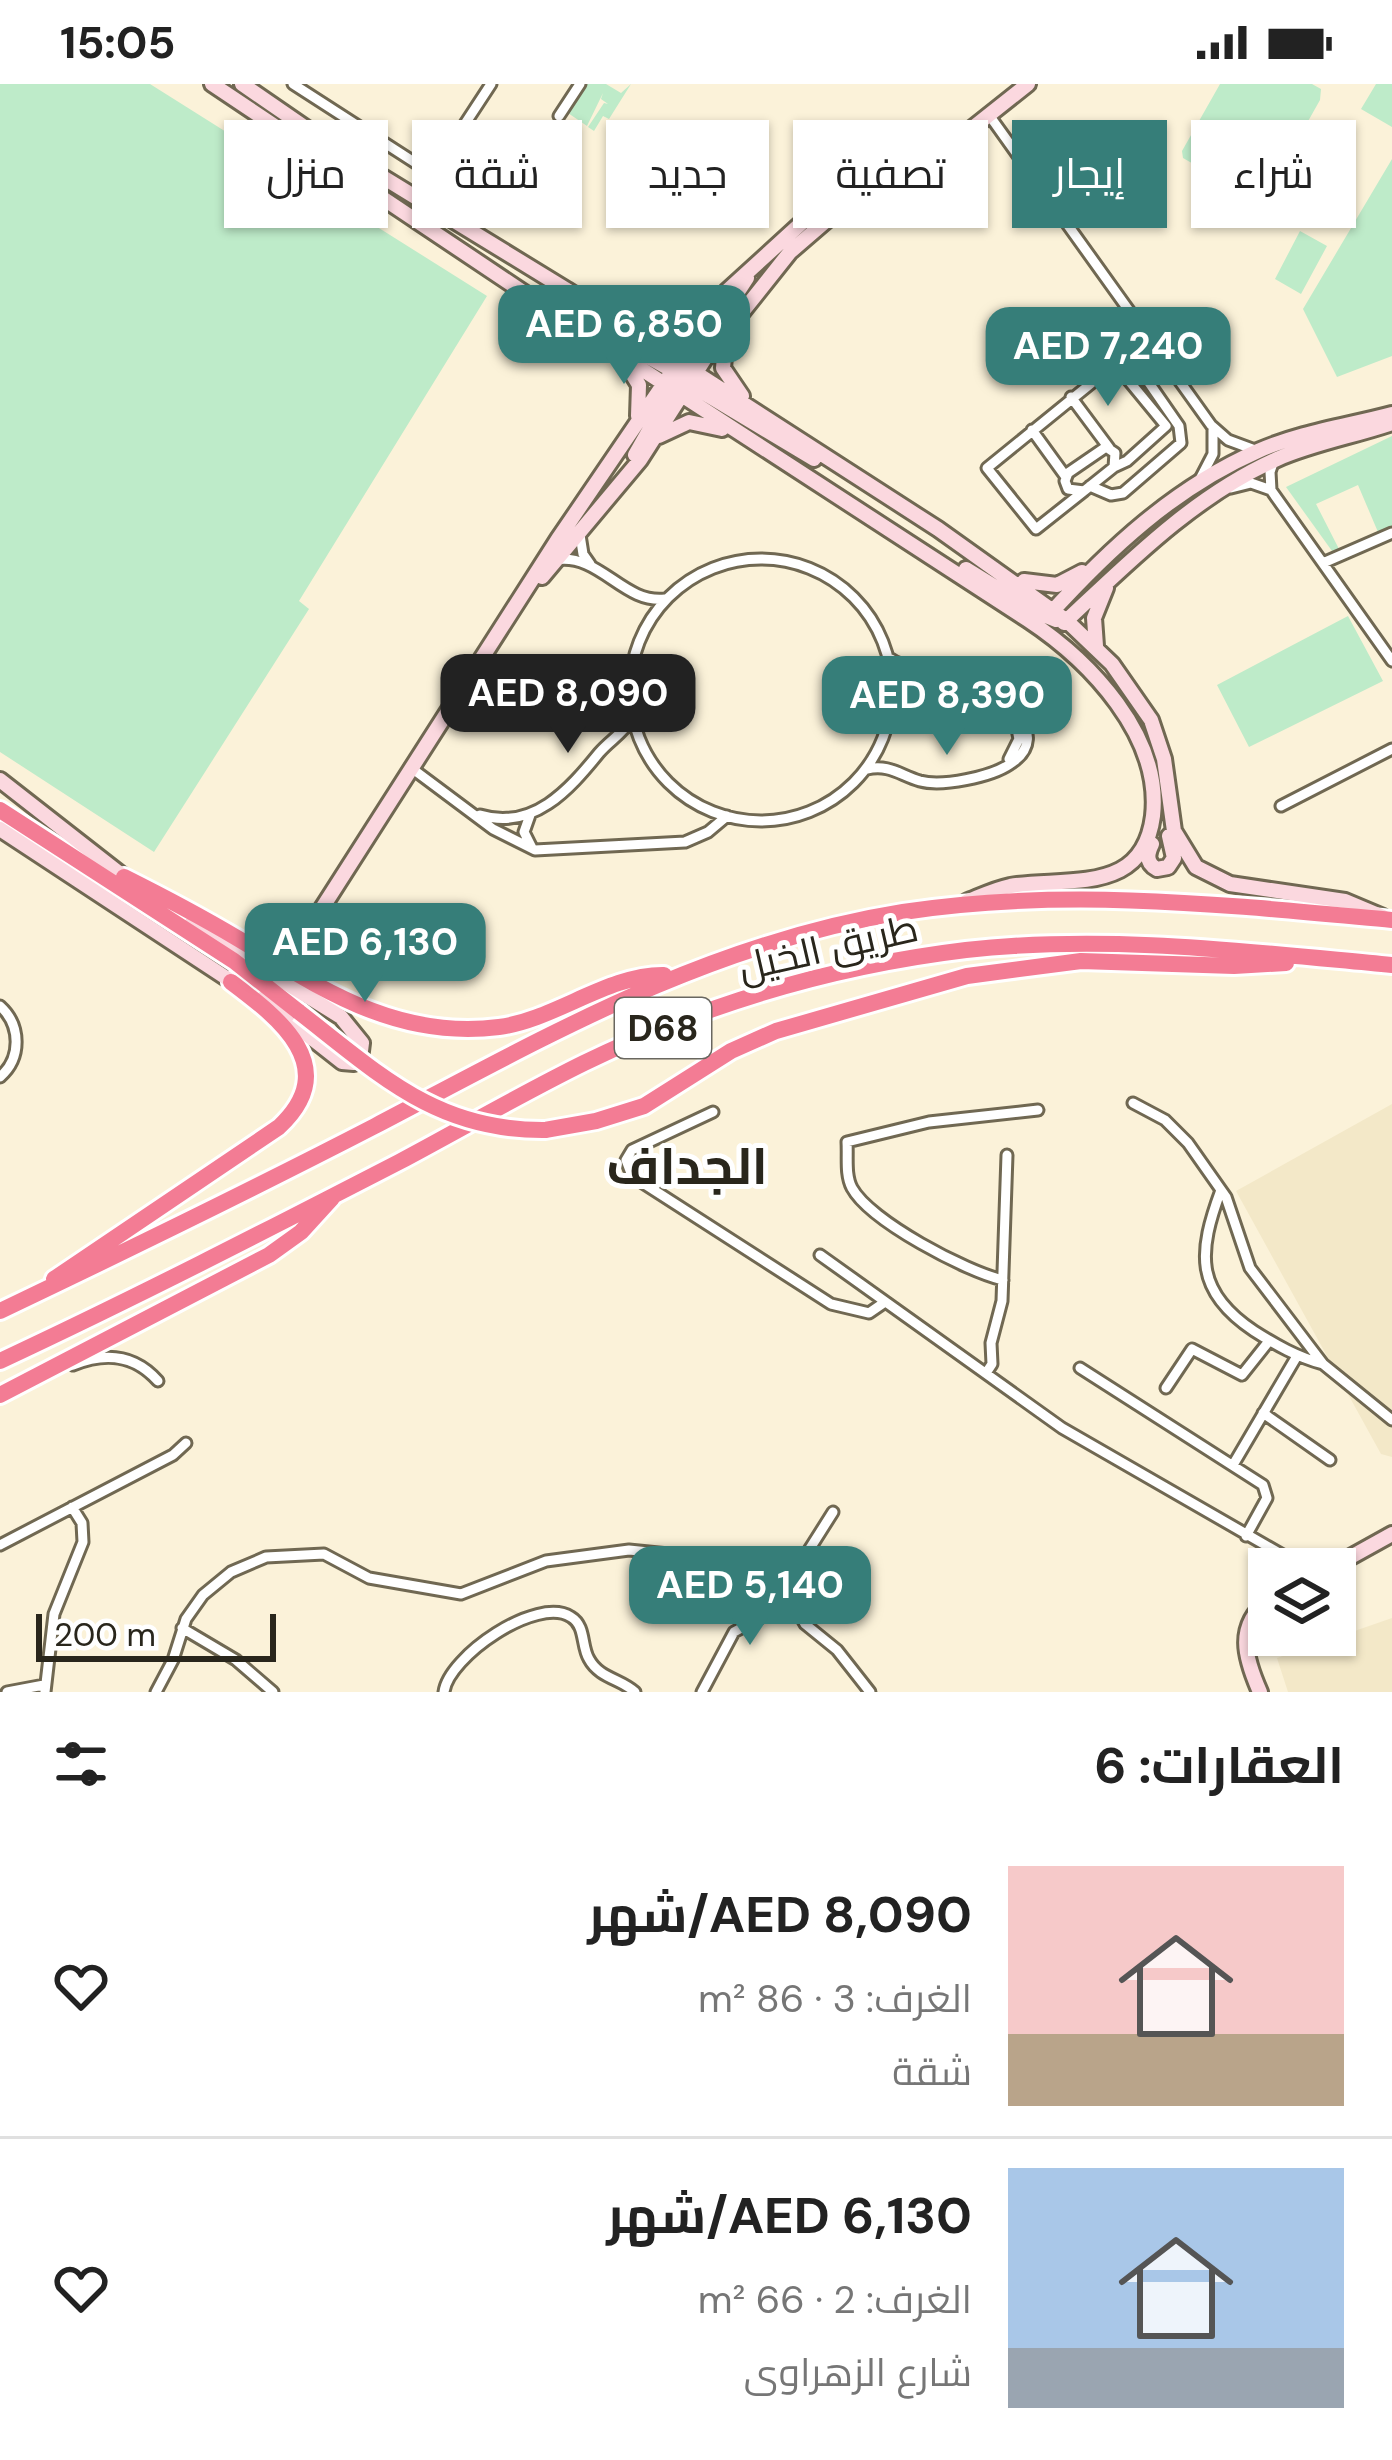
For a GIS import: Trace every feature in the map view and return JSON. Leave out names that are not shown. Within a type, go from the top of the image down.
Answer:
[{"type":"highway","points":[[0,810],[234,962],[394,1085],[430,1108],[488,1126],[545,1130],[644,1106],[731,1051],[776,1031],[967,976],[1081,961],[1234,966],[1316,958]]},
{"type":"highway","points":[[124,877],[326,993],[398,1022],[465,1030],[516,1024],[639,977],[670,976]]},
{"type":"highway","name":"طريق الخيل","points":[[0,1311],[165,1233],[562,1026],[670,976],[821,929],[962,904],[1121,898],[1390,920]]},
{"type":"highway","name":"طريق الخيل","points":[[0,1360],[635,1040],[760,993],[834,973],[966,950],[1055,944],[1196,947],[1392,965]]},
{"type":"highway","points":[[46,1289],[66,1268],[272,1132],[295,1109],[305,1076],[295,1038],[271,1012],[231,982]]},
{"type":"highway","points":[[0,1395],[268,1255],[310,1223],[336,1193]]},
{"type":"main road","points":[[212,84],[611,349],[767,420],[1007,576],[1122,711],[1180,846],[1208,875],[1240,886],[1346,901],[1390,920]]},
{"type":"main road","points":[[242,84],[294,120]]},
{"type":"main road","points":[[326,993],[300,963],[301,946],[311,924],[634,427],[822,221],[854,198],[944,152],[1028,84]]},
{"type":"main road","points":[[974,120],[1028,84]]},
{"type":"main road","points":[[986,120],[991,117]]},
{"type":"main road","points":[[388,180],[610,318],[753,442],[921,550],[1047,623],[1067,621],[1174,523],[1221,489],[1274,460],[1392,418]]},
{"type":"main road","points":[[610,318],[663,336],[685,332],[796,228]]},
{"type":"main road","points":[[630,472],[640,443],[754,263]]},
{"type":"main road","points":[[526,294],[582,319],[800,452],[837,465]]},
{"type":"main road","points":[[523,597],[580,535],[653,441],[708,315]]},
{"type":"main road","points":[[730,326],[723,347],[726,376],[767,420]]},
{"type":"main road","points":[[611,349],[639,385],[634,427]]},
{"type":"main road","points":[[1047,623],[1148,518],[1197,484],[1259,451],[1302,435],[1392,418]]},
{"type":"main road","points":[[653,441],[670,428],[698,421],[753,442]]},
{"type":"main road","points":[[1007,576],[1057,585],[1102,561]]},
{"type":"main road","points":[[1096,646],[1094,618],[1112,577]]},
{"type":"main road","points":[[962,904],[1012,886],[1116,872],[1144,847],[1161,802],[1164,759],[1151,720],[1127,682],[1067,621],[1047,623]]},
{"type":"main road","points":[[0,780],[167,909],[341,1017],[362,1043],[362,1055],[354,1064],[342,1062],[273,1006],[0,829]]},
{"type":"main road","points":[[0,792],[51,821]]},
{"type":"main road","points":[[0,843],[38,854]]},
{"type":"main road","points":[[232,935],[261,949],[278,951],[293,945],[311,924]]},
{"type":"main road","points":[[1356,1554],[1392,1534]]},
{"type":"main road","points":[[1252,1656],[1264,1692]]},
{"type":"street","points":[[292,84],[342,120]]},
{"type":"street","points":[[388,149],[432,171],[491,84]]},
{"type":"street","points":[[559,116],[580,84]]},
{"type":"street","points":[[991,117],[1211,424],[1238,446],[1259,451]]},
{"type":"street","points":[[1032,430],[1066,477],[1068,489],[1119,495],[1127,490],[1181,443],[1179,426],[1136,364],[1138,354],[1153,341]]},
{"type":"street","points":[[1115,364],[1166,423],[1163,431],[1042,528],[1030,526],[987,468],[1071,398],[1115,364]]},
{"type":"street","points":[[1071,398],[1116,457],[1114,467]]},
{"type":"street","points":[[1197,484],[1214,454],[1211,424]]},
{"type":"street","points":[[1066,477],[1098,449],[1109,448]]},
{"type":"street","points":[[1274,460],[1271,490],[1392,661]]},
{"type":"street","points":[[1103,476],[1107,493]]},
{"type":"street","points":[[1221,489],[1251,483],[1271,490]]},
{"type":"street","points":[[1323,563],[1392,533]]},
{"type":"street","points":[[580,535],[580,548],[590,564]]},
{"type":"street","points":[[556,560],[570,558],[590,564],[640,597],[665,599]]},
{"type":"street","points":[[767,558],[827,576],[857,600],[879,631],[893,684],[892,710],[867,769],[834,799],[806,813],[774,820],[727,816],[693,802],[664,778],[644,748],[633,717],[631,671],[648,622],[665,599],[694,576],[730,562],[767,558]]},
{"type":"street","points":[[640,597],[648,622]]},
{"type":"street","points":[[867,769],[892,768],[917,780],[936,782],[1001,768],[1016,760],[1026,736],[1018,711],[957,668],[899,665],[888,655]]},
{"type":"street","points":[[893,684],[910,667]]},
{"type":"street","points":[[470,811],[495,819],[530,815],[572,785],[633,717]]},
{"type":"street","points":[[881,745],[892,768]]},
{"type":"street","points":[[1281,806],[1392,749]]},
{"type":"street","points":[[408,770],[503,836],[535,850],[685,842],[708,832],[727,816]]},
{"type":"street","points":[[530,815],[525,836],[535,850]]},
{"type":"street","points":[[0,1006],[14,1022],[16,1051],[11,1066],[0,1077]]},
{"type":"street","points":[[1133,1102],[1173,1127],[1221,1190],[1250,1268],[1323,1364],[1392,1420]]},
{"type":"street","points":[[1003,1280],[941,1256],[858,1196],[848,1176],[847,1142],[943,1120],[1038,1110]]},
{"type":"street","points":[[713,1112],[632,1150],[626,1163],[635,1180],[831,1304],[869,1313],[885,1302]]},
{"type":"street","points":[[986,1373],[992,1364],[990,1347],[1001,1311],[1007,1155]]},
{"type":"street","points":[[1221,1190],[1205,1239],[1208,1280],[1215,1299],[1269,1340],[1323,1364]]},
{"type":"street","points":[[820,1255],[1062,1428],[1268,1548]]},
{"type":"street","points":[[1166,1388],[1192,1348],[1242,1375],[1269,1340]]},
{"type":"street","points":[[40,1376],[106,1356],[135,1362],[158,1381]]},
{"type":"street","points":[[1233,1465],[1297,1356]]},
{"type":"street","points":[[1080,1368],[1267,1491],[1246,1536]]},
{"type":"street","points":[[1263,1413],[1330,1460]]},
{"type":"street","points":[[0,1545],[173,1455],[187,1443]]},
{"type":"street","points":[[7,1692],[44,1689],[54,1614],[83,1542],[82,1523],[72,1508]]},
{"type":"street","points":[[702,1692],[734,1632],[791,1598],[809,1550],[833,1512]]},
{"type":"street","points":[[156,1692],[197,1602],[220,1579],[254,1561],[290,1553],[324,1554],[369,1578],[461,1594],[546,1561],[629,1550],[722,1561],[766,1575],[870,1692]]},
{"type":"street","points":[[766,1575],[809,1550]]},
{"type":"street","points":[[445,1692],[454,1667],[482,1643],[527,1617],[546,1612],[573,1618],[592,1664],[634,1692]]},
{"type":"street","points":[[182,1628],[236,1660],[273,1692]]},
{"type":"shaded area","points":[[1392,1104],[1392,1457],[1381,1454],[1236,1191]]},
{"type":"shaded area","points":[[1392,1618],[1392,1692],[1288,1692],[1277,1658],[1356,1656],[1356,1631]]},
{"type":"green space","points":[[0,84],[150,84],[224,131],[224,228],[379,228],[487,296],[299,601],[309,609],[154,852],[0,752]]},
{"type":"green space","points":[[585,84],[606,84],[621,93],[631,84],[609,119],[603,116],[594,131],[588,127],[604,103],[608,104],[601,99],[603,93],[587,126],[568,113]]},
{"type":"green space","points":[[1220,84],[1312,84],[1321,89],[1309,120],[1200,120]]},
{"type":"green space","points":[[1376,84],[1392,84],[1392,127],[1361,109]]},
{"type":"green space","points":[[1191,135],[1191,163],[1182,151]]},
{"type":"green space","points":[[1392,159],[1392,356],[1337,377],[1303,309],[1351,228],[1356,228],[1356,220]]},
{"type":"green space","points":[[1300,231],[1327,246],[1301,294],[1275,279]]},
{"type":"green space","points":[[1392,436],[1392,526],[1378,532],[1358,485],[1316,504],[1339,549],[1332,551],[1286,487]]},
{"type":"green space","points":[[1348,616],[1383,681],[1249,747],[1217,685]]},
{"type":"district","name":"الجداف","points":[[687,1166]]}]
